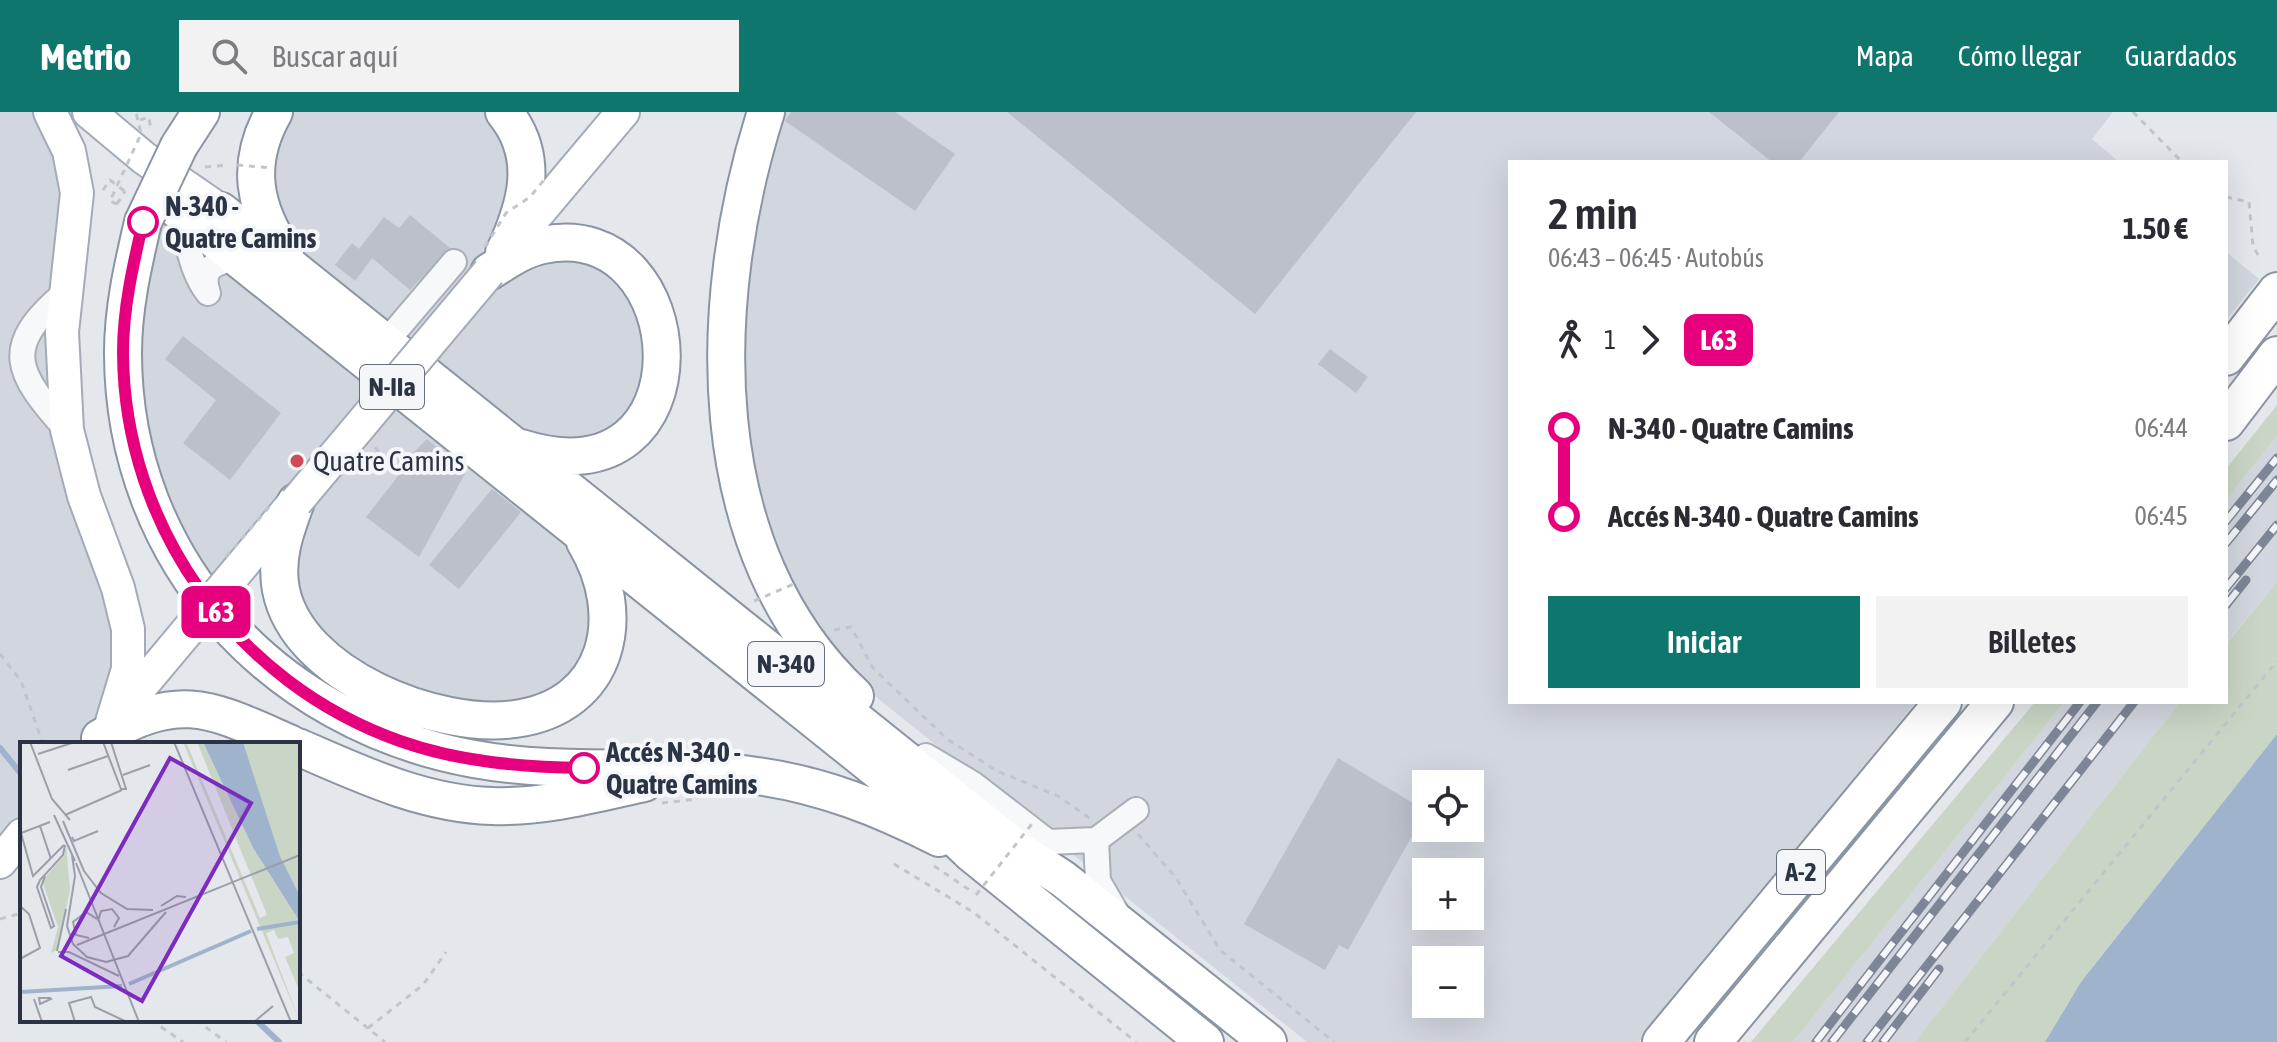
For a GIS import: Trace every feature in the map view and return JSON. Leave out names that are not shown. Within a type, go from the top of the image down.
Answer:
[{"type":"highway","points":[[201,112],[139,208],[125,314],[125,391],[139,468],[168,541],[202,596],[237,637],[296,687],[329,708],[400,741],[437,752],[516,765],[692,770],[755,776],[824,789],[880,809],[972,854]]},
{"type":"highway","points":[[274,112],[256,158],[256,194],[274,237],[300,275]]},
{"type":"highway","points":[[766,112],[752,157],[736,235],[727,322],[729,421],[744,503],[767,568],[814,651],[859,700],[1026,838],[1063,879]]},
{"type":"highway","points":[[496,263],[520,219],[527,181],[525,154],[507,115]]},
{"type":"highway","name":"N-340","points":[[139,208],[238,258],[922,806],[972,854],[1205,1042]]},
{"type":"highway","name":"N-340","points":[[221,211],[1005,839],[1063,879],[1268,1042]]},
{"type":"highway","points":[[496,263],[545,244],[595,249],[628,271],[641,285],[658,319],[664,365],[654,402],[635,430],[604,451],[567,457],[512,445]]},
{"type":"highway","points":[[2228,353],[2269,276]]},
{"type":"highway","points":[[2228,419],[2277,355]]},
{"type":"highway","points":[[296,502],[286,528],[279,571],[282,592],[295,625],[334,665],[403,701],[475,720],[498,721],[535,714],[570,696],[596,667],[603,649],[609,601],[599,568],[578,530]]},
{"type":"highway","name":"A-2","points":[[1661,1042],[1941,704]]},
{"type":"highway","name":"A-2","points":[[1713,1042],[1993,704]]},
{"type":"highway","points":[[102,735],[143,715],[191,708],[224,716],[286,742]]},
{"type":"highway","points":[[300,748],[407,791],[452,802],[492,806],[580,797],[692,770]]},
{"type":"main road","points":[[50,112],[63,133],[76,181],[76,214],[65,293],[62,371],[67,430],[84,496],[118,588],[128,629],[128,669],[102,735]]},
{"type":"main road","name":"N-340","points":[[63,112],[139,208]]},
{"type":"main road","name":"N-340","points":[[89,112],[144,158],[221,211]]},
{"type":"main road","name":"N-IIa","points":[[102,735],[623,112]]},
{"type":"lane","points":[[385,343],[454,262]]},
{"type":"lane","points":[[926,756],[973,784],[1048,842],[1101,836],[1136,810]]},
{"type":"lane","points":[[1101,836],[1098,881],[1131,933]]},
{"type":"path","points":[[136,112],[141,134],[110,201],[139,208]]},
{"type":"path","points":[[2133,112],[2180,160]]},
{"type":"path","points":[[138,121],[149,117],[152,130],[177,148],[237,165],[273,168]]},
{"type":"path","points":[[125,191],[139,208]]},
{"type":"path","points":[[113,194],[139,208]]},
{"type":"path","points":[[2228,197],[2249,202],[2253,246],[2269,276]]},
{"type":"path","points":[[790,581],[794,590]]},
{"type":"path","points":[[754,601],[796,583]]},
{"type":"path","points":[[851,627],[873,668],[947,739],[997,771],[1058,796],[1101,836],[1141,834],[1176,878],[1220,950],[1334,1042]]},
{"type":"path","points":[[0,654],[21,681],[42,742]]},
{"type":"path","points":[[1965,1042],[2277,661]]},
{"type":"path","points":[[936,868],[976,895],[1035,820]]},
{"type":"path","points":[[894,864],[973,912],[1136,1042]]},
{"type":"path","points":[[0,926],[2,918]]},
{"type":"path","points":[[368,1028],[423,985],[446,952]]},
{"type":"path","points":[[300,974],[385,1042]]},
{"type":"path","points":[[154,1022],[183,1042]]},
{"type":"path","points":[[199,1022],[226,1042]]},
{"type":"shaded area","points":[[0,112],[50,112],[63,133],[62,371],[125,609],[95,742],[20,742],[20,833],[0,858]]},
{"type":"shaded area","points":[[274,112],[504,112],[531,248],[628,271],[654,402],[567,457],[603,578],[585,682],[475,720],[307,640],[286,528],[210,603],[130,429],[143,222],[221,211],[274,237]]},
{"type":"shaded area","points":[[782,112],[2113,112],[2092,139],[2117,160],[1508,160],[1508,704],[1914,704],[1639,1042],[1307,1042],[871,693],[832,648],[799,598],[764,509],[743,409],[747,287],[760,180]]},
{"type":"shaded area","points":[[2228,254],[2259,279],[2228,318]]},
{"type":"shaded area","points":[[2277,436],[2277,582],[2228,641],[2228,497]]},
{"type":"shaded area","points":[[2062,704],[2178,704],[1915,1042],[1793,1042]]},
{"type":"green space","points":[[2277,405],[2277,436],[2228,497],[2228,466]]},
{"type":"green space","points":[[2277,582],[2277,734],[2081,982],[2045,1042],[1915,1042],[2178,704],[2228,704],[2228,642]]},
{"type":"green space","points":[[2033,704],[2062,704],[1793,1042],[1751,1042]]},
{"type":"water","points":[[2277,734],[2277,1042],[2045,1042],[2081,982]]},
{"type":"building","points":[[791,112],[895,112],[955,154],[915,211],[785,121]]},
{"type":"building","points":[[1007,112],[1416,112],[1255,314]]},
{"type":"building","points":[[1709,112],[1839,112],[1801,160],[1769,160]]},
{"type":"building","points":[[410,215],[450,248],[410,290],[372,258],[355,281],[335,265],[352,243],[359,249],[384,217],[399,228]]},
{"type":"building","points":[[183,336],[281,413],[230,480],[183,443],[216,400],[165,359]]},
{"type":"building","points":[[1330,349],[1368,377],[1356,393],[1318,364]]},
{"type":"building","points":[[427,439],[466,472],[419,557],[366,517],[406,466],[403,463]]},
{"type":"building","points":[[492,489],[521,512],[459,589],[429,565]]},
{"type":"building","points":[[1338,758],[1412,803],[1412,836],[1348,950],[1339,945],[1325,970],[1244,924]]},
{"type":"waterway","points":[[0,748],[20,773]]},
{"type":"waterway","points":[[258,1022],[279,1042]]},
{"type":"railway","points":[[2228,519],[2277,458]]},
{"type":"railway","points":[[2228,541],[2277,480]]},
{"type":"railway","points":[[2228,586],[2277,525]]},
{"type":"railway","points":[[2228,602],[2246,580]]},
{"type":"railway","points":[[1816,1042],[2078,704]]},
{"type":"railway","points":[[1832,1042],[2095,704]]},
{"type":"railway","points":[[1867,1042],[2132,704]]},
{"type":"railway","points":[[1883,1042],[1939,969]]},
{"type":"bus line","name":"L63","points":[[143,222],[125,314],[123,352],[130,429],[152,506],[168,541],[202,596],[237,637],[264,662],[296,687],[363,726],[400,741],[477,760],[584,768]]},
{"type":"place","name":"N-340 - Quatre Camins","points":[[143,222]]},
{"type":"place","name":"Quatre Camins","points":[[297,461]]},
{"type":"place","name":"Accés N-340 - Quatre Camins","points":[[584,768]]}]
